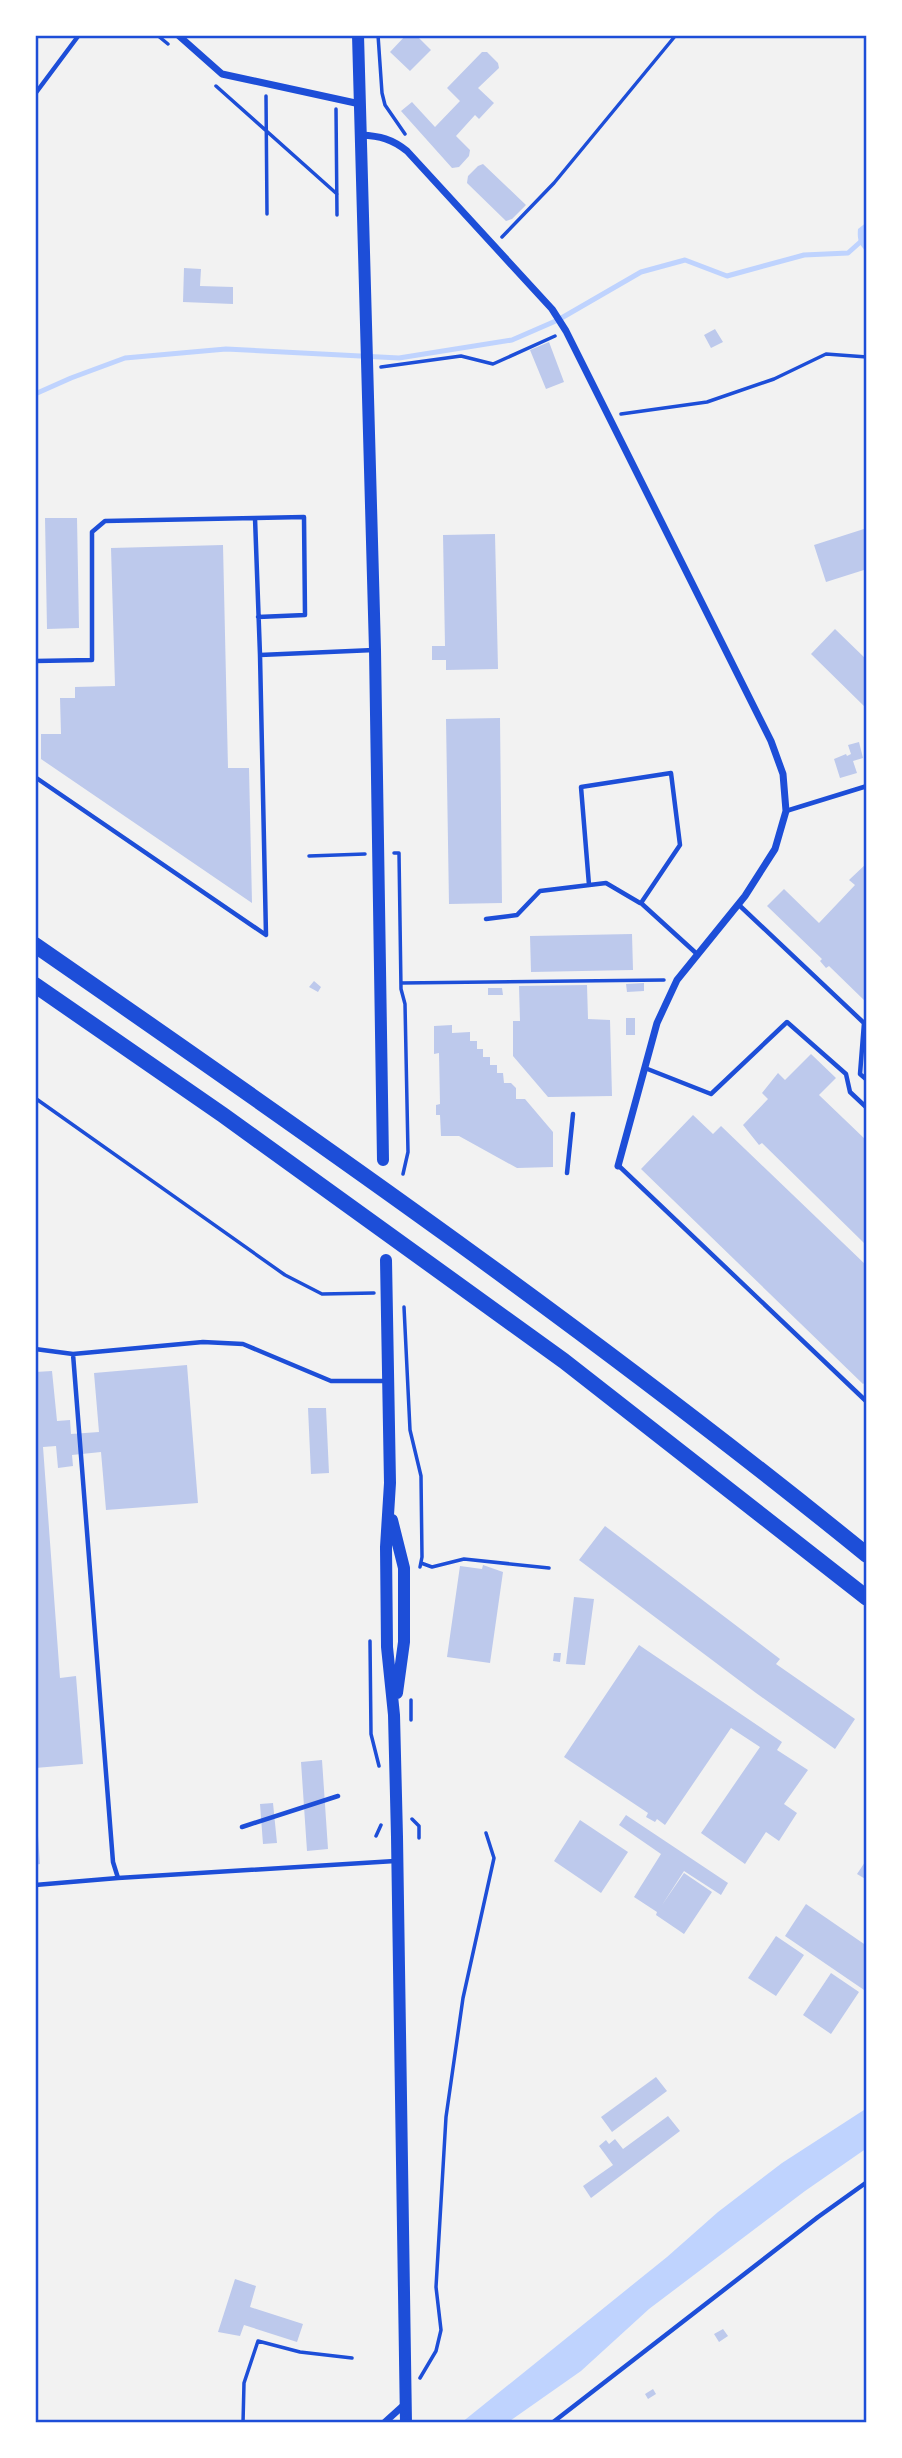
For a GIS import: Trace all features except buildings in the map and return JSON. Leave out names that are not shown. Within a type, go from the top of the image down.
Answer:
[{"type":"highway","points":[[35,945],[313,1139],[584,1334],[867,1555]]},
{"type":"highway","points":[[35,985],[315,1181],[564,1361],[863,1596]]},
{"type":"main road","points":[[358,35],[374,650],[383,1160]]},
{"type":"main road","points":[[386,1260],[390,1513],[404,1568],[404,1642],[394,1715],[406,2421]]},
{"type":"street","points":[[178,35],[222,74],[360,104]]},
{"type":"street","points":[[361,135],[383,137],[399,144],[552,309],[566,331],[771,741],[783,774],[786,811],[775,849],[739,905],[677,980],[657,1023],[618,1166]]},
{"type":"street","points":[[384,2423],[406,2397]]},
{"type":"lane","points":[[35,94],[79,35]]},
{"type":"lane","points":[[35,661],[92,660],[92,532],[105,522],[304,517],[306,615],[258,617]]},
{"type":"lane","points":[[35,776],[266,935],[255,518]]},
{"type":"lane","points":[[260,655],[374,650]]},
{"type":"lane","points":[[589,885],[580,787],[671,774],[680,845],[640,903]]},
{"type":"lane","points":[[786,811],[867,786]]},
{"type":"lane","points":[[486,919],[517,915],[540,891],[606,883],[640,903],[696,954]]},
{"type":"lane","points":[[739,905],[866,1023],[860,1074],[867,1080]]},
{"type":"lane","points":[[645,1068],[711,1094],[787,1022],[846,1074],[850,1093],[867,1108]]},
{"type":"lane","points":[[567,1173],[573,1114]]},
{"type":"lane","points":[[618,1166],[867,1402]]},
{"type":"lane","points":[[35,1349],[73,1354],[203,1342],[243,1344],[331,1381],[388,1381]]},
{"type":"lane","points":[[73,1354],[113,1863],[118,1878]]},
{"type":"lane","points":[[242,1826],[338,1796]]},
{"type":"lane","points":[[35,1885],[398,1861]]},
{"type":"lane","points":[[552,2423],[867,2182]]},
{"type":"path","points":[[157,35],[177,53]]},
{"type":"path","points":[[378,35],[385,105],[408,137]]},
{"type":"path","points":[[493,245],[554,183],[676,35]]},
{"type":"path","points":[[208,80],[337,194]]},
{"type":"path","points":[[266,84],[267,214]]},
{"type":"path","points":[[336,99],[337,215]]},
{"type":"path","points":[[494,228],[502,237]]},
{"type":"path","points":[[366,368],[399,366],[461,356],[493,364],[566,331]]},
{"type":"path","points":[[609,416],[707,402],[774,379],[826,354],[867,357]]},
{"type":"path","points":[[401,983],[677,980]]},
{"type":"path","points":[[35,1098],[285,1275],[322,1294],[386,1293]]},
{"type":"path","points":[[421,1563],[432,1567],[464,1559],[549,1568]]},
{"type":"path","points":[[406,2397],[427,2369],[440,2340],[441,2320],[436,2287],[446,2117],[463,1998],[494,1858],[486,1833]]},
{"type":"path","points":[[243,2423],[244,2383],[258,2342],[352,2358]]},
{"type":"water","points":[[867,222],[867,252],[859,242],[858,229]]},
{"type":"water","points":[[867,2108],[867,2148],[805,2191],[649,2309],[581,2371],[507,2423],[461,2423],[667,2257],[718,2212],[782,2163]]},
{"type":"waterway","points":[[35,394],[125,358],[226,349],[399,358],[512,340],[558,320],[641,272],[685,260],[727,276],[804,255],[848,253],[867,236]]}]
